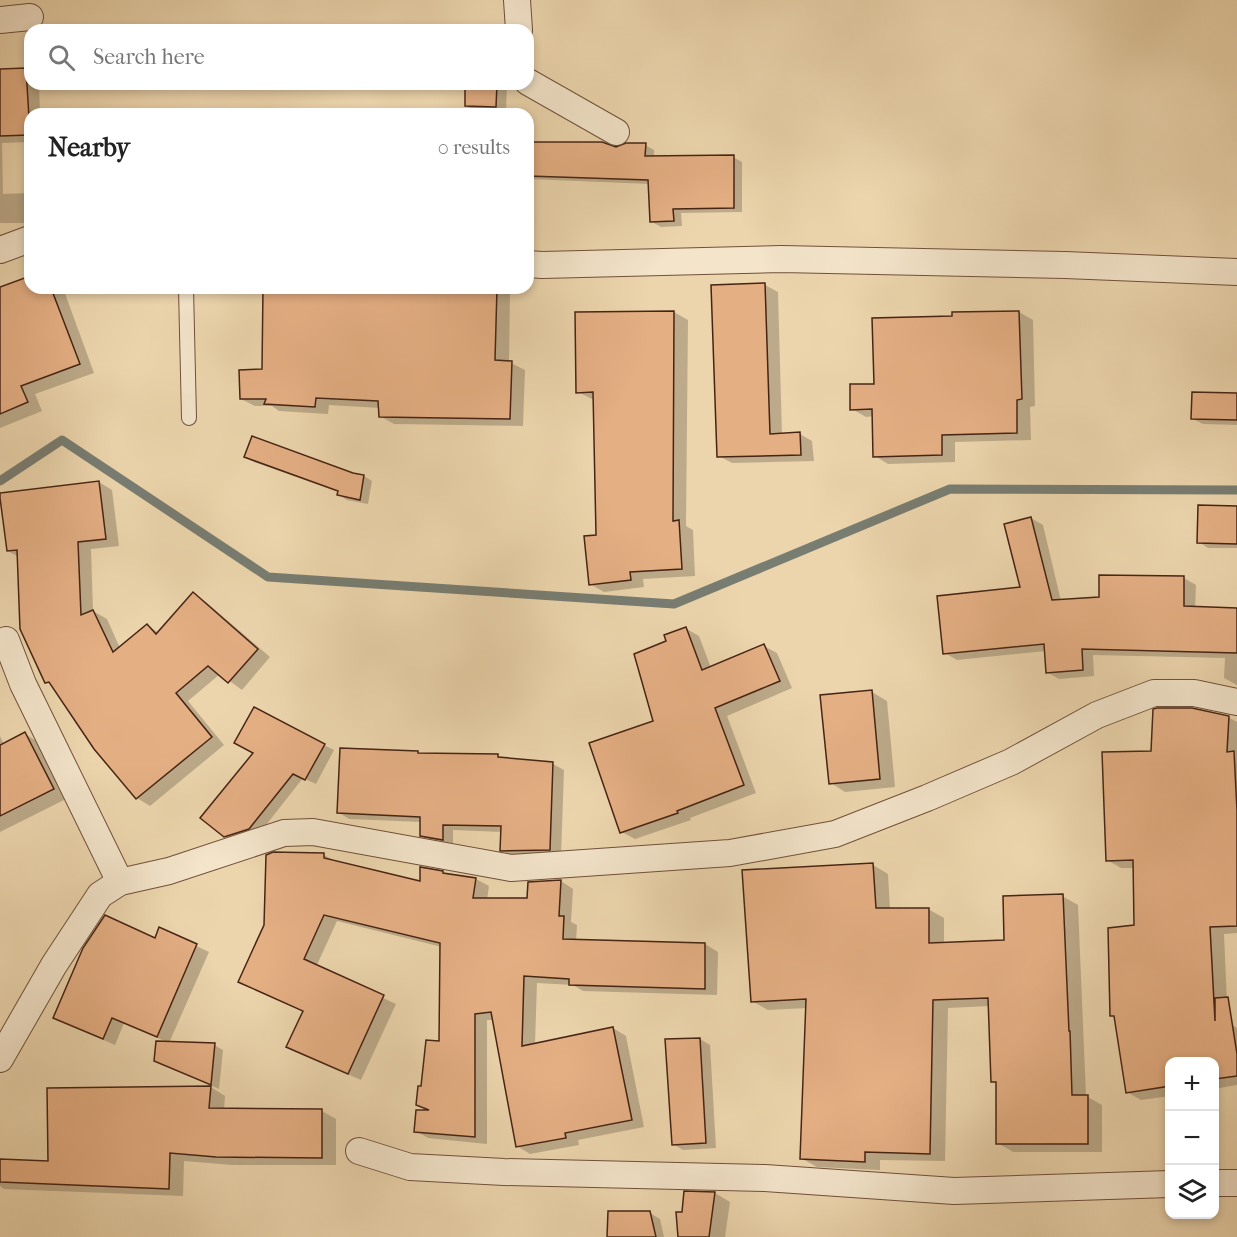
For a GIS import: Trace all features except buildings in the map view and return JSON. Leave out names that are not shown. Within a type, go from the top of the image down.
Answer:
[{"type":"street","points":[[517,0],[519,24]]},
{"type":"street","points":[[0,20],[30,17]]},
{"type":"street","points":[[534,85],[616,132]]},
{"type":"street","points":[[0,250],[24,241]]},
{"type":"street","points":[[534,264],[781,259],[1065,265],[1237,272]]},
{"type":"street","points":[[6,640],[23,684],[120,882]]},
{"type":"street","points":[[0,1059],[54,965],[100,895],[120,882],[190,865],[284,833],[313,832],[511,868],[730,853],[835,834],[1011,762],[1097,715],[1154,693],[1194,693],[1237,702]]},
{"type":"street","points":[[358,1151],[410,1167],[765,1178],[954,1191],[1165,1185]]},
{"type":"street","points":[[1219,1183],[1237,1183]]},
{"type":"lane","points":[[186,294],[189,418]]},
{"type":"waterway","points":[[0,481],[62,440],[268,577],[674,604],[950,489],[1237,490]]}]
